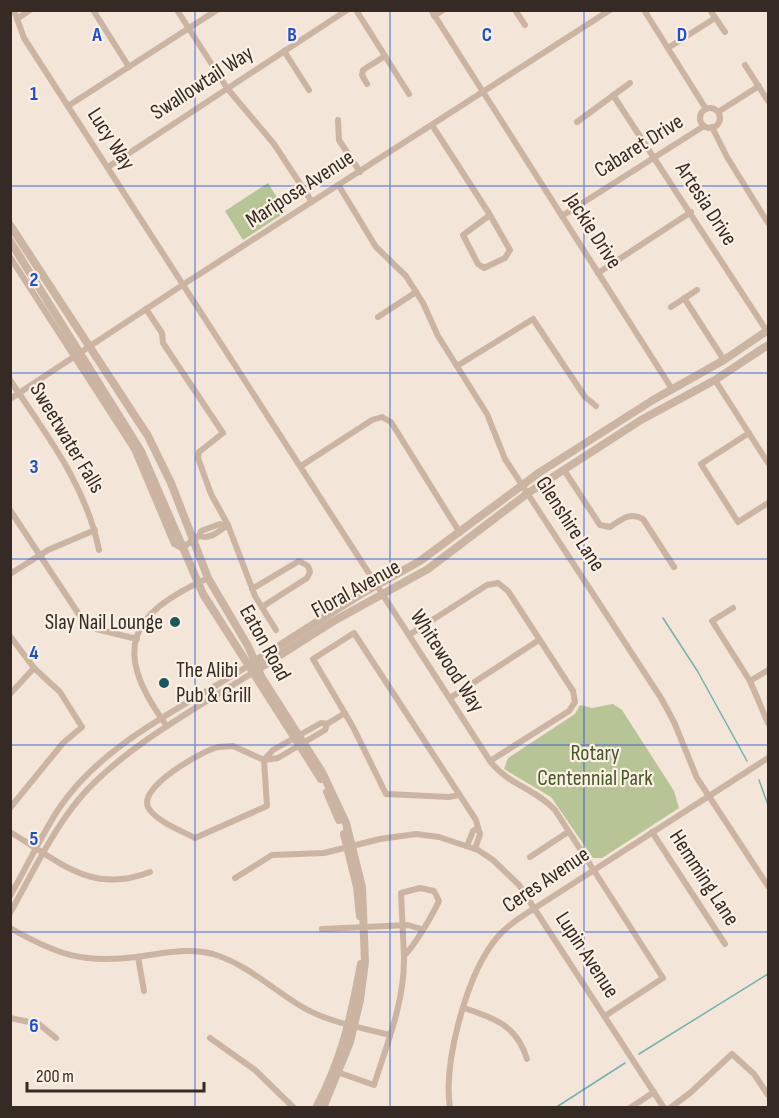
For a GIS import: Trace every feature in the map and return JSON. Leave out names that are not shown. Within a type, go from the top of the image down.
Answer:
[{"type":"street","name":"Lucy Way","points":[[14,10],[24,38],[184,284]]},
{"type":"street","points":[[17,19],[30,10]]},
{"type":"street","points":[[93,10],[129,67]]},
{"type":"street","points":[[177,10],[227,88],[274,144],[312,202]]},
{"type":"street","points":[[69,106],[217,10]]},
{"type":"street","name":"Swallowtail Way","points":[[108,167],[347,10]]},
{"type":"street","points":[[356,10],[409,94]]},
{"type":"street","points":[[433,13],[443,10]]},
{"type":"street","points":[[515,10],[525,25]]},
{"type":"street","name":"Mariposa Avenue","points":[[10,399],[483,92],[598,13],[610,10]]},
{"type":"street","points":[[644,10],[706,108],[718,112]]},
{"type":"street","points":[[710,10],[725,32]]},
{"type":"street","name":"Jackie Drive","points":[[433,13],[672,389]]},
{"type":"street","points":[[668,48],[715,18]]},
{"type":"street","points":[[284,51],[309,90]]},
{"type":"street","points":[[367,84],[362,75],[363,70],[385,56]]},
{"type":"street","points":[[745,65],[768,101]]},
{"type":"street","points":[[577,122],[630,83]]},
{"type":"street","points":[[718,112],[759,86]]},
{"type":"street","name":"Artesia Drive","points":[[614,95],[768,331]]},
{"type":"street","points":[[706,108],[700,115],[704,126],[712,127],[718,122],[718,112]]},
{"type":"street","points":[[338,120],[339,140],[360,172]]},
{"type":"street","points":[[432,125],[490,215],[510,250],[505,258],[484,268],[478,264],[463,235],[490,215]]},
{"type":"street","name":"Cabaret Drive","points":[[562,216],[653,156],[687,139],[704,126]]},
{"type":"street","points":[[712,127],[727,157],[768,222]]},
{"type":"street","name":"Glenshire Lane","points":[[339,186],[376,247],[406,276],[416,292],[488,414],[500,450],[668,710],[691,767],[768,886]]},
{"type":"street","points":[[598,273],[691,212]]},
{"type":"street","name":"Eaton Road","points":[[10,225],[148,436],[196,538],[208,578],[248,646],[252,668]]},
{"type":"street","name":"Eaton Road","points":[[10,241],[78,355]]},
{"type":"street","name":"Eaton Road","points":[[10,257],[141,451],[197,583],[331,789],[362,887],[363,980],[340,1073],[323,1107]]},
{"type":"street","name":"Whitewood Way","points":[[184,284],[490,761],[506,777],[549,803],[663,978],[605,1016]]},
{"type":"street","points":[[671,307],[697,290]]},
{"type":"street","points":[[378,317],[416,292]]},
{"type":"street","points":[[684,298],[724,360]]},
{"type":"street","points":[[146,309],[162,333],[164,343],[223,433],[199,452],[198,458],[252,589],[276,630]]},
{"type":"street","points":[[458,366],[533,319],[585,397],[596,406]]},
{"type":"street","name":"Floral Avenue","points":[[10,913],[66,815],[89,787],[122,758],[376,585],[420,561],[522,484],[768,331]]},
{"type":"street","name":"Floral Avenue","points":[[10,896],[60,807],[83,780],[109,756],[162,720],[446,557],[528,493],[641,420],[715,380],[768,345]]},
{"type":"street","name":"Sweetwater Falls","points":[[10,380],[74,478],[95,530],[99,550]]},
{"type":"street","points":[[715,380],[768,463]]},
{"type":"street","points":[[301,466],[372,420],[382,417],[391,422],[460,533]]},
{"type":"street","points":[[749,433],[701,464],[738,522],[768,503]]},
{"type":"street","points":[[564,470],[600,525],[610,527],[629,516],[638,516],[643,519],[674,567]]},
{"type":"street","points":[[10,510],[87,623],[106,632],[137,639]]},
{"type":"street","points":[[182,548],[196,538],[204,538],[222,531],[226,526]]},
{"type":"street","points":[[10,574],[76,536],[95,530]]},
{"type":"street","points":[[252,589],[299,561],[308,566],[310,572],[307,578],[262,607]]},
{"type":"street","points":[[168,727],[137,678],[135,655],[137,639],[144,622],[152,611],[208,578]]},
{"type":"street","points":[[409,635],[487,585],[498,583],[503,586],[573,691],[575,702],[569,711],[490,761]]},
{"type":"street","points":[[733,608],[712,621],[750,681],[768,723]]},
{"type":"street","points":[[460,795],[448,797],[386,794],[345,713],[313,659],[354,633],[476,819],[480,834],[475,849]]},
{"type":"street","points":[[10,636],[34,668],[60,692],[82,728],[63,743],[10,808]]},
{"type":"street","points":[[450,698],[539,640]]},
{"type":"street","points":[[10,693],[34,668]]},
{"type":"street","points":[[750,681],[768,670]]},
{"type":"street","points":[[327,724],[321,723],[296,736],[273,750],[264,760],[267,806],[245,814],[200,838],[195,838],[154,815],[147,806],[147,799],[153,787],[161,779],[215,748],[233,746],[264,760],[278,758],[325,730],[327,724],[345,713]]},
{"type":"street","name":"Ceres Avenue","points":[[450,1107],[448,1073],[464,1008],[479,966],[492,943],[512,924],[535,908],[768,758]]},
{"type":"street","points":[[467,846],[473,831],[478,828]]},
{"type":"street","points":[[10,832],[98,880],[135,878],[150,872]]},
{"type":"street","points":[[530,857],[568,832]]},
{"type":"street","name":"Hemming Lane","points":[[652,832],[725,944]]},
{"type":"street","name":"Lupin Avenue","points":[[235,878],[272,855],[324,854],[397,836],[417,834],[439,837],[475,849],[507,872],[535,908],[664,1107]]},
{"type":"street","points":[[340,1073],[374,1085],[402,987],[404,956],[400,893],[420,888],[434,891],[439,900],[417,940],[404,956]]},
{"type":"street","points":[[322,929],[402,925],[421,929]]},
{"type":"street","points":[[10,928],[47,948],[75,958],[98,961],[176,951],[211,953],[241,965],[311,1011],[390,1035]]},
{"type":"street","points":[[138,957],[144,991]]},
{"type":"street","points":[[464,1008],[506,1025],[519,1040],[527,1059]]},
{"type":"street","points":[[10,1018],[39,1024],[56,1038]]},
{"type":"street","points":[[316,1107],[335,1072],[352,1025]]},
{"type":"street","points":[[210,1038],[265,1078],[294,1107]]},
{"type":"street","points":[[670,1107],[690,1093],[732,1054],[754,1074],[768,1095]]},
{"type":"street","points":[[630,1107],[654,1092]]},
{"type":"green space","points":[[268,183],[286,212],[243,240],[225,211]]},
{"type":"green space","name":"Rotary Centennial Park","points":[[613,704],[622,710],[674,791],[679,808],[602,858],[593,858],[551,797],[504,769],[508,758],[575,714],[580,705],[592,708]]},
{"type":"waterway","points":[[663,618],[698,672],[747,761]]},
{"type":"waterway","points":[[759,780],[768,805]]},
{"type":"waterway","points":[[639,1054],[768,974]]},
{"type":"waterway","points":[[555,1108],[625,1063]]},
{"type":"place","name":"Slay Nail Lounge","points":[[175,622]]},
{"type":"place","name":"The Alibi Pub & Grill","points":[[164,683]]}]
